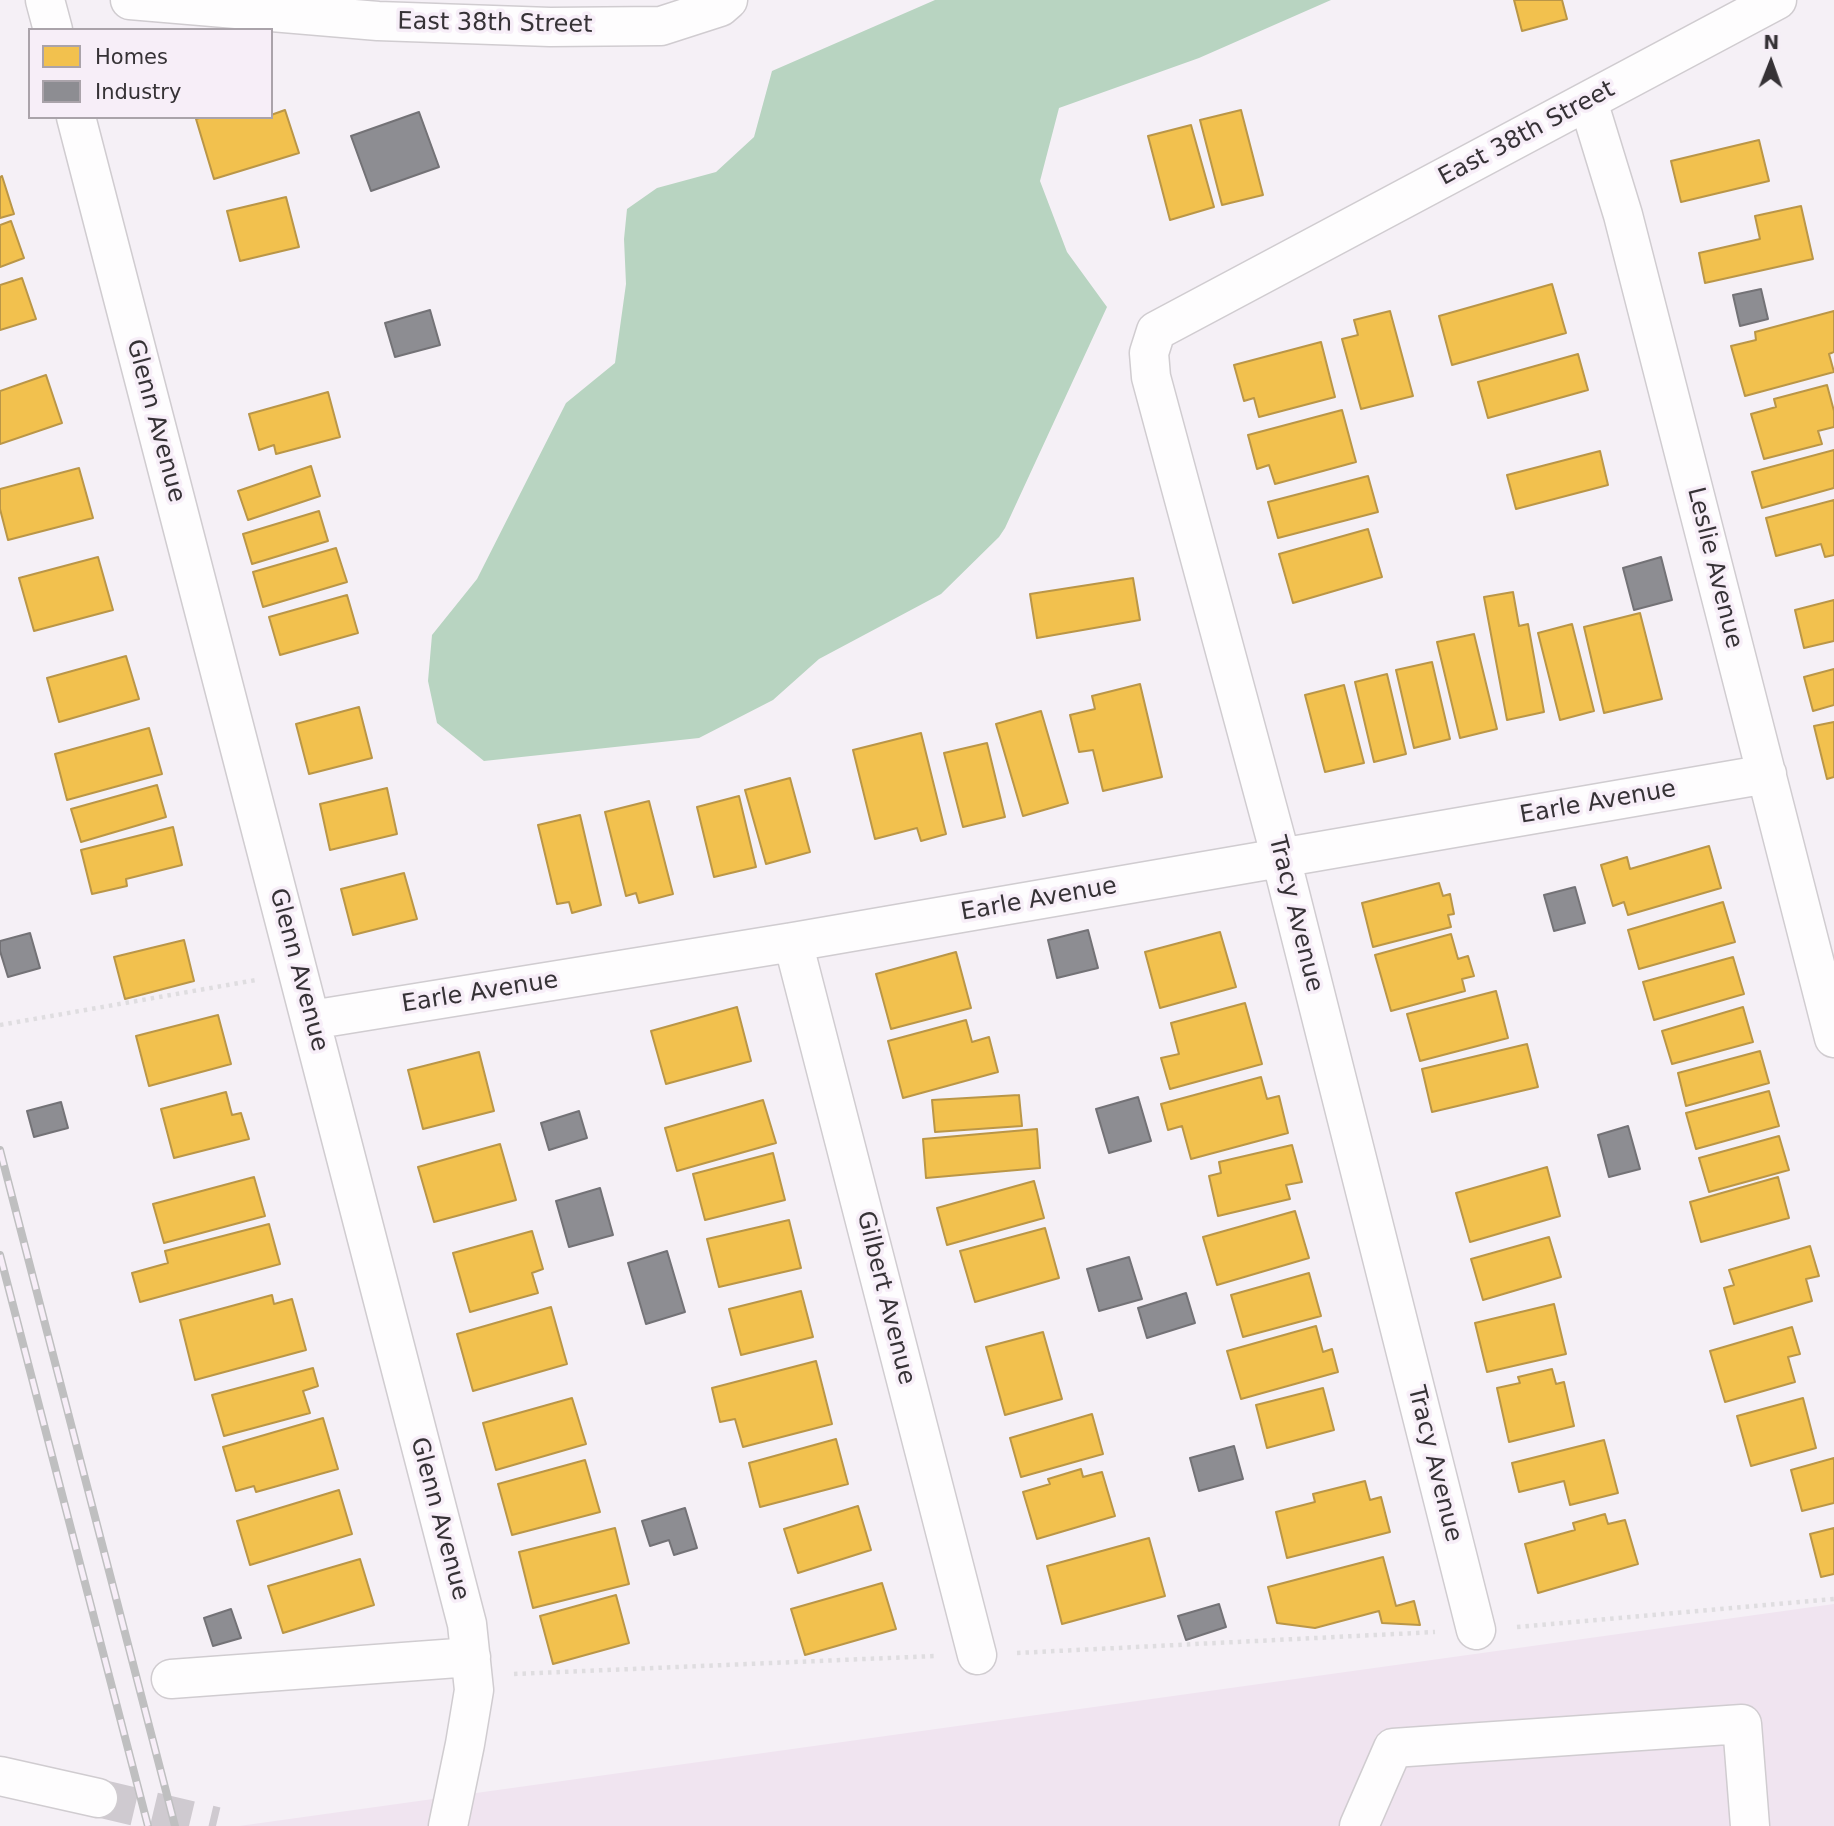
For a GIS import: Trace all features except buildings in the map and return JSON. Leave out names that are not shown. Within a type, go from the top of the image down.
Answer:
[{"type":"street","points":[[46,0],[53,28]]},
{"type":"street","name":"East 38th Street","points":[[130,0],[378,21],[514,13],[661,26],[720,7],[728,0]]},
{"type":"street","name":"East 38th Street","points":[[1276,267],[1777,0]]},
{"type":"street","name":"Leslie Avenue","points":[[1588,101],[1623,215],[1834,1038]]},
{"type":"street","name":"Glenn Avenue","points":[[77,119],[467,1624],[474,1690],[448,1826]]},
{"type":"street","name":"Tracy Avenue","points":[[1276,267],[1156,331],[1149,353],[1151,377],[1281,858],[1475,1630]]},
{"type":"street","name":"Earle Avenue","points":[[311,1020],[793,942],[1767,774]]},
{"type":"street","name":"Gilbert Avenue","points":[[793,942],[977,1655]]},
{"type":"street","points":[[171,1679],[471,1657]]},
{"type":"street","points":[[1359,1826],[1394,1748],[1742,1724],[1751,1826]]},
{"type":"street","points":[[0,1776],[98,1798]]},
{"type":"path","points":[[0,1025],[261,980]]},
{"type":"path","points":[[471,1657],[506,1674],[977,1655],[1475,1630],[1834,1599]]},
{"type":"shaded area","points":[[1834,1604],[1834,1826],[239,1826]]},
{"type":"green space","points":[[935,0],[1331,0],[1199,58],[1059,108],[1040,181],[1067,252],[1107,307],[1005,528],[941,594],[819,659],[773,700],[699,738],[484,761],[437,723],[428,681],[432,635],[477,579],[566,403],[615,363],[626,284],[624,239],[627,209],[657,188],[716,172],[754,137],[772,71]]},
{"type":"tunnel","points":[[98,1798],[216,1826]]},
{"type":"railway","points":[[0,1150],[175,1826]]},
{"type":"railway","points":[[0,1255],[148,1826]]}]
